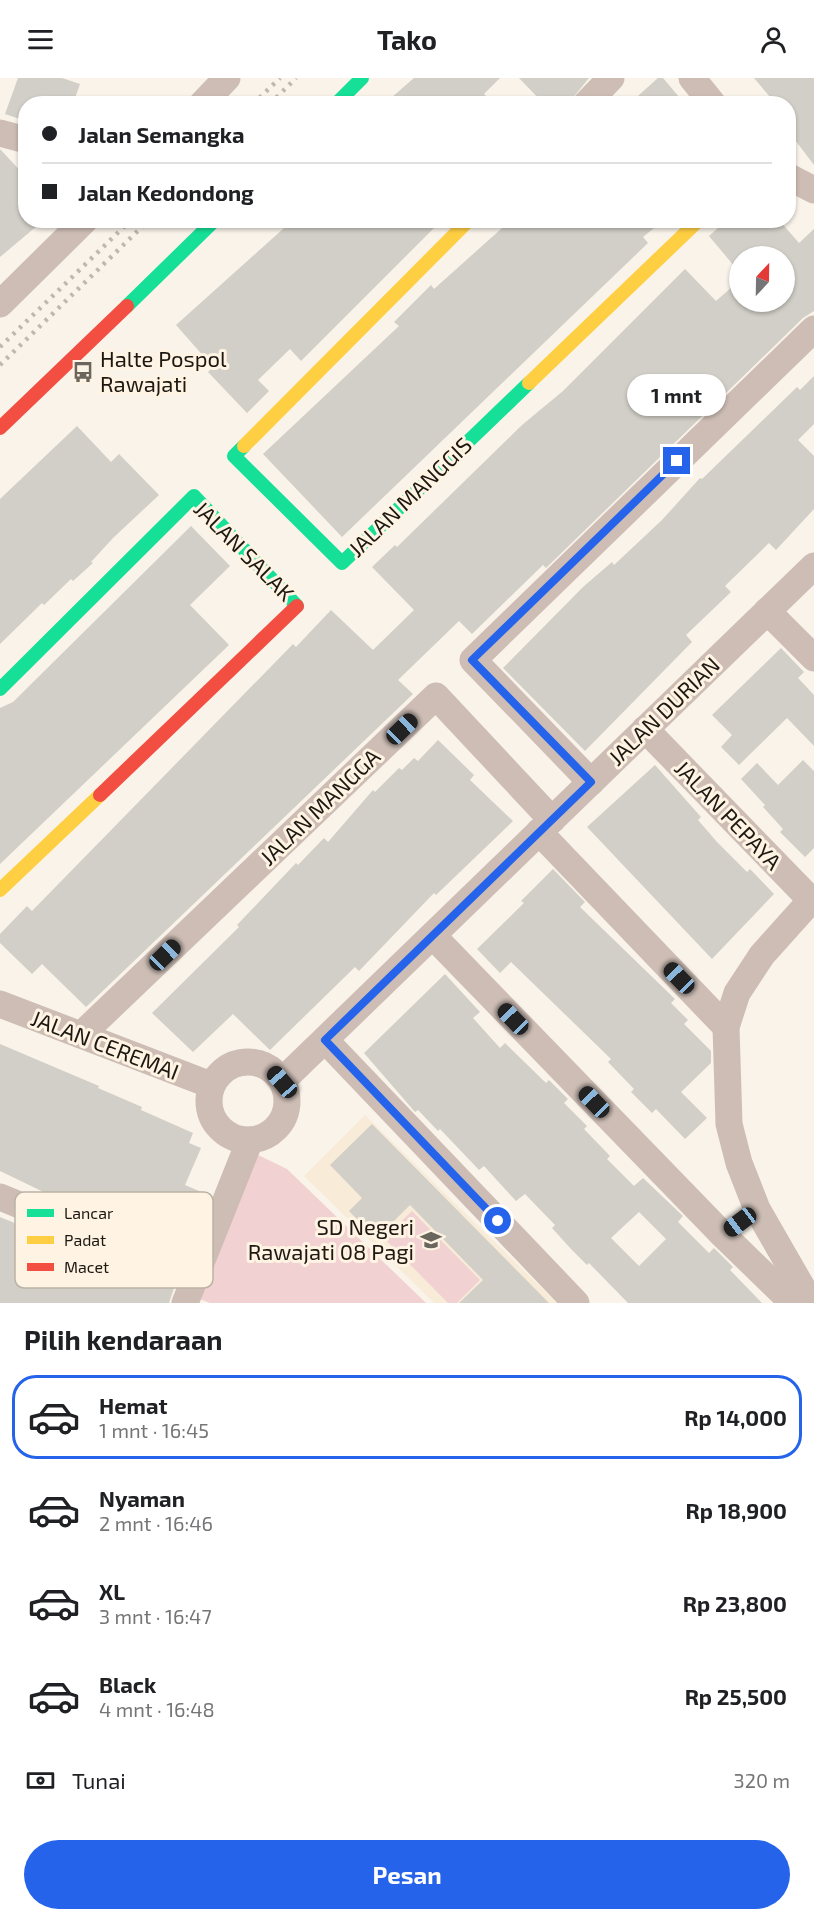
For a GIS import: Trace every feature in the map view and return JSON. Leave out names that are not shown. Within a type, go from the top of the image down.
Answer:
[{"type":"street","points":[[209,96],[226,78]]},
{"type":"street","points":[[344,96],[362,78]]},
{"type":"street","points":[[594,96],[611,78]]},
{"type":"street","points":[[692,78],[707,96]]},
{"type":"street","points":[[0,133],[18,138]]},
{"type":"street","points":[[796,181],[814,190]]},
{"type":"street","points":[[5,290],[76,228]]},
{"type":"street","points":[[0,428],[207,228]]},
{"type":"street","name":"JALAN MANGGIS","points":[[461,228],[234,456],[342,563],[691,228]]},
{"type":"street","points":[[591,782],[472,660],[814,329]]},
{"type":"street","name":"JALAN SALAK","points":[[0,689],[194,496],[298,605],[0,890]]},
{"type":"street","name":"JALAN DURIAN","points":[[282,1082],[814,566]]},
{"type":"street","points":[[767,611],[814,657]]},
{"type":"street","name":"JALAN MANGGA","points":[[81,1035],[436,696],[545,826]]},
{"type":"street","name":"JALAN PEPAYA","points":[[645,729],[812,899]]},
{"type":"street","points":[[545,826],[726,1027]]},
{"type":"street","points":[[812,899],[762,955],[737,993],[726,1027],[729,1124],[739,1163],[757,1209],[812,1303]]},
{"type":"street","points":[[433,936],[723,1235],[793,1303]]},
{"type":"street","name":"JALAN CEREMAI","points":[[0,1004],[211,1085]]},
{"type":"street","points":[[325,1040],[576,1303]]},
{"type":"street","points":[[245,1061],[260,1063],[273,1070],[282,1082],[287,1096],[286,1112],[278,1126],[266,1136],[250,1140],[234,1138],[220,1129],[211,1116],[208,1099],[211,1085],[219,1073],[231,1065],[245,1061]]},
{"type":"street","points":[[213,1232],[250,1140]]},
{"type":"street","points":[[0,1197],[15,1203]]},
{"type":"street","points":[[723,1235],[757,1209]]},
{"type":"street","points":[[185,1303],[191,1288]]},
{"type":"shaded area","name":"SD Negeri Rawajati 08 Pagi","points":[[365,1115],[557,1303],[434,1303],[304,1176]]},
{"type":"shaded area","points":[[254,1153],[287,1169],[426,1303],[210,1303],[197,1298],[201,1288],[213,1288],[213,1257]]},
{"type":"shaded area","points":[[412,1211],[480,1280],[457,1303],[448,1303],[384,1238]]},
{"type":"building","points":[[18,78],[62,78],[80,84],[76,96],[18,96],[18,118],[5,114]]},
{"type":"building","points":[[414,78],[500,78],[484,94],[486,96],[393,96]]},
{"type":"building","points":[[519,78],[589,78],[574,96],[536,96]]},
{"type":"building","points":[[658,78],[663,78],[678,96],[638,96]]},
{"type":"building","points":[[754,78],[814,78],[814,165],[796,141],[796,96],[769,96]]},
{"type":"building","points":[[0,149],[18,168],[18,228],[34,228],[0,257]]},
{"type":"building","points":[[284,228],[434,228],[301,361],[290,349],[258,380],[269,391],[247,413],[208,372],[213,367],[176,325]]},
{"type":"building","points":[[502,228],[654,228],[643,237],[648,243],[342,537],[263,454],[399,326],[394,322],[431,285],[434,289]]},
{"type":"building","points":[[718,228],[786,228],[799,243],[814,229],[814,311],[803,318],[546,568],[543,565],[472,634],[459,621],[398,680],[413,694],[86,1007],[42,964],[32,974],[0,943],[0,934],[27,906],[32,911],[293,644],[296,647],[331,610],[373,650],[414,610],[372,567],[395,545],[397,547],[522,425],[563,391],[685,269],[716,301],[729,290],[729,312],[795,312],[795,246],[729,246],[729,260],[709,236]]},
{"type":"building","points":[[814,376],[814,424],[798,440],[814,456],[814,509],[776,550],[769,543],[725,586],[731,592],[686,635],[692,642],[585,751],[503,668],[583,587],[612,562],[614,565],[662,520],[700,478],[702,479],[797,387],[800,390]]},
{"type":"building","points":[[77,426],[111,462],[119,454],[159,495],[113,538],[91,562],[93,563],[73,581],[71,579],[44,605],[42,603],[0,644],[0,499]]},
{"type":"building","points":[[191,526],[230,566],[190,605],[229,645],[0,864],[0,708],[13,702]]},
{"type":"building","points":[[781,648],[804,672],[798,678],[814,695],[814,746],[787,718],[739,765],[721,747],[732,735],[712,715]]},
{"type":"building","points":[[438,740],[474,775],[470,780],[513,821],[436,895],[434,893],[359,971],[355,967],[270,1050],[233,1014],[193,1052],[152,1013],[239,927],[237,925],[296,863],[298,865],[324,838],[328,842],[373,790],[375,792],[399,768],[402,770],[414,758],[418,761]]},
{"type":"building","points":[[803,760],[814,771],[814,848],[805,857],[780,832],[783,829],[741,779],[757,763],[778,785]]},
{"type":"building","points":[[655,765],[701,817],[698,820],[717,842],[747,872],[750,869],[774,894],[712,959],[587,827]]},
{"type":"building","points":[[553,869],[585,902],[580,907],[675,999],[671,1003],[688,1020],[684,1024],[711,1051],[711,1063],[681,1092],[707,1118],[685,1139],[656,1109],[652,1113],[631,1092],[634,1089],[608,1062],[611,1059],[511,962],[500,973],[477,949],[524,903],[521,901]]},
{"type":"building","points":[[445,974],[480,1012],[473,1018],[500,1048],[505,1043],[546,1083],[549,1080],[568,1099],[564,1103],[587,1126],[584,1129],[610,1156],[607,1159],[634,1186],[643,1178],[683,1216],[678,1222],[709,1253],[714,1248],[733,1267],[730,1270],[762,1303],[628,1303],[589,1263],[587,1265],[571,1249],[552,1228],[555,1225],[525,1194],[516,1201],[484,1166],[479,1170],[440,1129],[438,1131],[418,1110],[415,1112],[364,1053]],"holes":[[[639,1212],[666,1239],[639,1266],[611,1238]]]},
{"type":"building","points":[[0,1044],[99,1086],[98,1088],[142,1107],[141,1110],[193,1133],[189,1143],[201,1148],[185,1185],[201,1192],[44,1192],[0,1171]]},
{"type":"building","points":[[372,1124],[549,1303],[459,1303],[483,1280],[410,1205],[376,1239],[349,1211],[362,1198],[330,1165]]},
{"type":"building","points":[[0,1217],[15,1223],[15,1288],[174,1288],[169,1303],[0,1303]]},
{"type":"railway","points":[[261,96],[280,78]]},
{"type":"railway","points":[[278,96],[296,78]]},
{"type":"railway","points":[[0,347],[123,228]]},
{"type":"railway","points":[[0,365],[141,228]]},
{"type":"traffic: fast","points":[[344,96],[362,78]]},
{"type":"traffic: fast","points":[[127,306],[207,228]]},
{"type":"traffic: fast","points":[[244,446],[234,456],[342,563],[529,383]]},
{"type":"traffic: fast","points":[[0,689],[194,496],[297,606]]},
{"type":"traffic: slow","points":[[244,446],[461,228]]},
{"type":"traffic: slow","points":[[529,383],[691,228]]},
{"type":"traffic: slow","points":[[0,890],[100,795]]},
{"type":"traffic: jam","points":[[0,428],[127,306]]},
{"type":"traffic: jam","points":[[100,795],[297,606]]},
{"type":"place","name":"Halte Pospol Rawajati","points":[[83,372]]},
{"type":"place","name":"SD Negeri Rawajati 08 Pagi","points":[[431,1240]]},
{"type":"route","points":[[498,1221],[325,1040],[591,782],[472,660],[677,461]]}]
